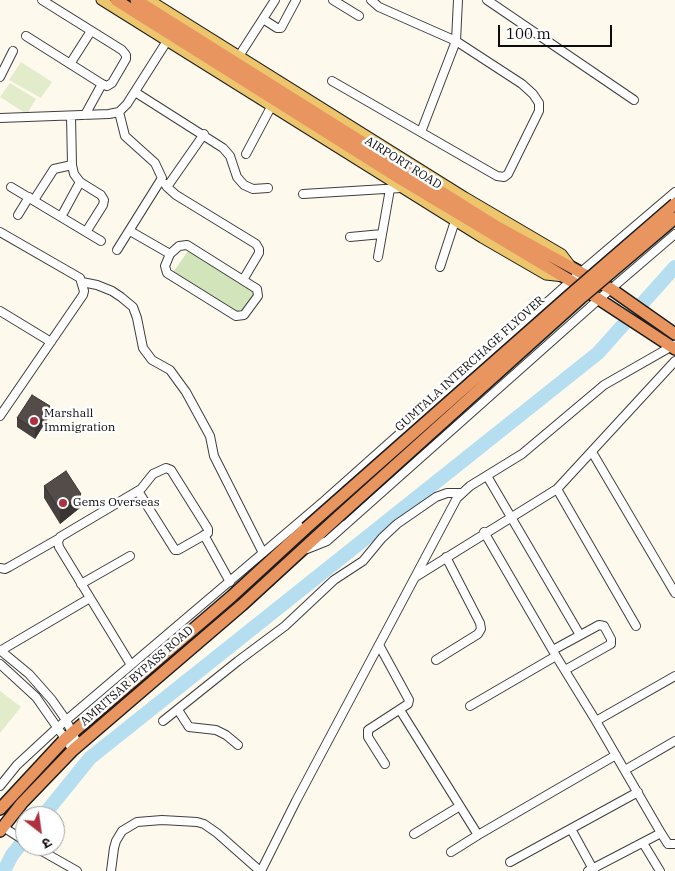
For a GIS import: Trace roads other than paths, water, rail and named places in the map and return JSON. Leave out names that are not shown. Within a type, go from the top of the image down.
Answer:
[{"type":"highway","name":"AIRPORT ROAD","points":[[116,0],[399,178],[567,279],[674,347]]},
{"type":"highway","name":"AIRPORT ROAD","points":[[136,0],[494,226],[614,292],[675,334]]},
{"type":"highway","name":"GUMTALA INTERCHAGE FLYOVER","points":[[282,543],[306,528],[675,204]]},
{"type":"highway","name":"GUMTALA INTERCHAGE FLYOVER","points":[[301,551],[582,297],[675,218]]},
{"type":"highway","name":"AMRITSAR BYPASS ROAD","points":[[0,809],[69,736],[232,596],[282,543]]},
{"type":"highway","name":"AMRITSAR BYPASS ROAD","points":[[1,829],[45,777],[75,748],[242,605],[301,551]]},
{"type":"main road","points":[[101,0],[401,188],[536,270],[546,275],[567,279]]},
{"type":"main road","points":[[150,0],[465,197],[562,254],[576,270]]},
{"type":"street","points":[[26,36],[102,84],[110,85],[127,57],[125,52],[42,0]]},
{"type":"street","points":[[239,56],[275,0]]},
{"type":"street","points":[[263,19],[277,28],[281,28],[296,0]]},
{"type":"street","points":[[334,0],[359,16]]},
{"type":"street","points":[[332,81],[497,176],[504,177],[508,174],[539,111],[536,99],[522,84],[456,40],[378,7],[371,0]]},
{"type":"street","points":[[421,132],[456,40],[458,0]]},
{"type":"street","points":[[487,0],[634,100]]},
{"type":"street","points":[[70,64],[91,31]]},
{"type":"street","points":[[0,118],[71,116],[119,112],[127,104],[167,41]]},
{"type":"street","points":[[0,77],[13,51]]},
{"type":"street","points":[[85,115],[102,84]]},
{"type":"street","points":[[135,92],[204,134],[227,152],[237,177],[244,185],[253,189],[268,188]]},
{"type":"street","points":[[246,154],[271,107]]},
{"type":"street","points":[[119,112],[125,136],[155,163],[167,187],[176,195],[256,244],[259,253],[243,280]]},
{"type":"street","points":[[71,116],[74,174],[80,182],[104,200],[103,205],[86,232]]},
{"type":"street","points":[[167,187],[204,134]]},
{"type":"street","points":[[18,215],[54,169],[72,164]]},
{"type":"street","points":[[117,250],[162,178]]},
{"type":"street","points":[[60,216],[80,182]]},
{"type":"street","points":[[11,187],[101,241]]},
{"type":"street","points":[[303,194],[401,188]]},
{"type":"street","points":[[378,256],[390,189]]},
{"type":"street","points":[[0,786],[24,758],[130,664],[263,553],[282,543],[324,501],[576,270],[675,192]]},
{"type":"street","points":[[440,267],[455,221]]},
{"type":"street","points":[[130,230],[170,254]]},
{"type":"street","points":[[0,232],[80,278],[83,295],[0,416]]},
{"type":"street","points":[[350,237],[382,234]]},
{"type":"street","points":[[301,551],[327,541],[602,303],[675,234]]},
{"type":"street","points":[[187,245],[243,280],[259,293],[244,315],[238,316],[167,273],[165,266],[170,254],[179,246],[187,245]]},
{"type":"street","points":[[82,282],[112,291],[133,307],[143,348],[152,360],[170,370],[186,392],[210,436],[214,456],[263,553]]},
{"type":"street","points":[[0,311],[51,342]]},
{"type":"street","points":[[111,871],[114,848],[122,831],[136,822],[162,820],[204,824],[260,871],[380,645],[452,504],[461,493],[528,450],[604,385],[674,347]]},
{"type":"street","points":[[415,577],[484,532],[544,498],[557,488],[675,361]]},
{"type":"street","points":[[592,452],[675,594]]},
{"type":"street","points":[[0,568],[5,569],[9,567],[138,491],[146,485],[153,474],[164,468],[169,468],[208,530],[208,533],[175,550],[138,491]]},
{"type":"street","points":[[487,476],[580,635]]},
{"type":"street","points":[[557,488],[636,626]]},
{"type":"street","points":[[163,721],[238,661],[286,626],[334,580],[362,561],[397,524],[436,497],[447,493],[461,493]]},
{"type":"street","points":[[484,532],[661,833],[668,844],[675,844]]},
{"type":"street","points":[[204,535],[230,582]]},
{"type":"street","points":[[58,539],[59,547],[130,664]]},
{"type":"street","points":[[81,584],[130,556]]},
{"type":"street","points":[[436,660],[478,634],[481,629],[480,623],[446,557]]},
{"type":"street","points":[[75,748],[69,736],[66,720],[39,684],[0,651],[90,598]]},
{"type":"street","points":[[470,706],[580,635],[602,625],[612,642],[565,670]]},
{"type":"street","points":[[380,645],[409,697],[408,704],[368,730],[368,736],[385,764]]},
{"type":"street","points":[[0,664],[36,698],[57,728],[69,736]]},
{"type":"street","points":[[596,721],[675,676]]},
{"type":"street","points":[[178,710],[189,727],[216,730],[226,735],[238,745]]},
{"type":"street","points":[[400,710],[478,835]]},
{"type":"street","points":[[625,770],[675,741]]},
{"type":"street","points":[[451,852],[616,755]]},
{"type":"street","points":[[510,862],[638,792]]},
{"type":"street","points":[[414,834],[460,806]]},
{"type":"street","points":[[1,829],[15,835]]},
{"type":"street","points":[[571,829],[591,870],[661,833]]},
{"type":"street","points":[[643,842],[660,871]]},
{"type":"street","points":[[51,856],[77,871]]},
{"type":"waterway","points":[[51,806],[90,758],[598,353],[675,267]]},
{"type":"waterway","points":[[4,871],[15,851]]},
{"type":"place","name":"Marshall Immigration","points":[[34,421]]},
{"type":"place","name":"Gems Overseas","points":[[63,503]]}]
